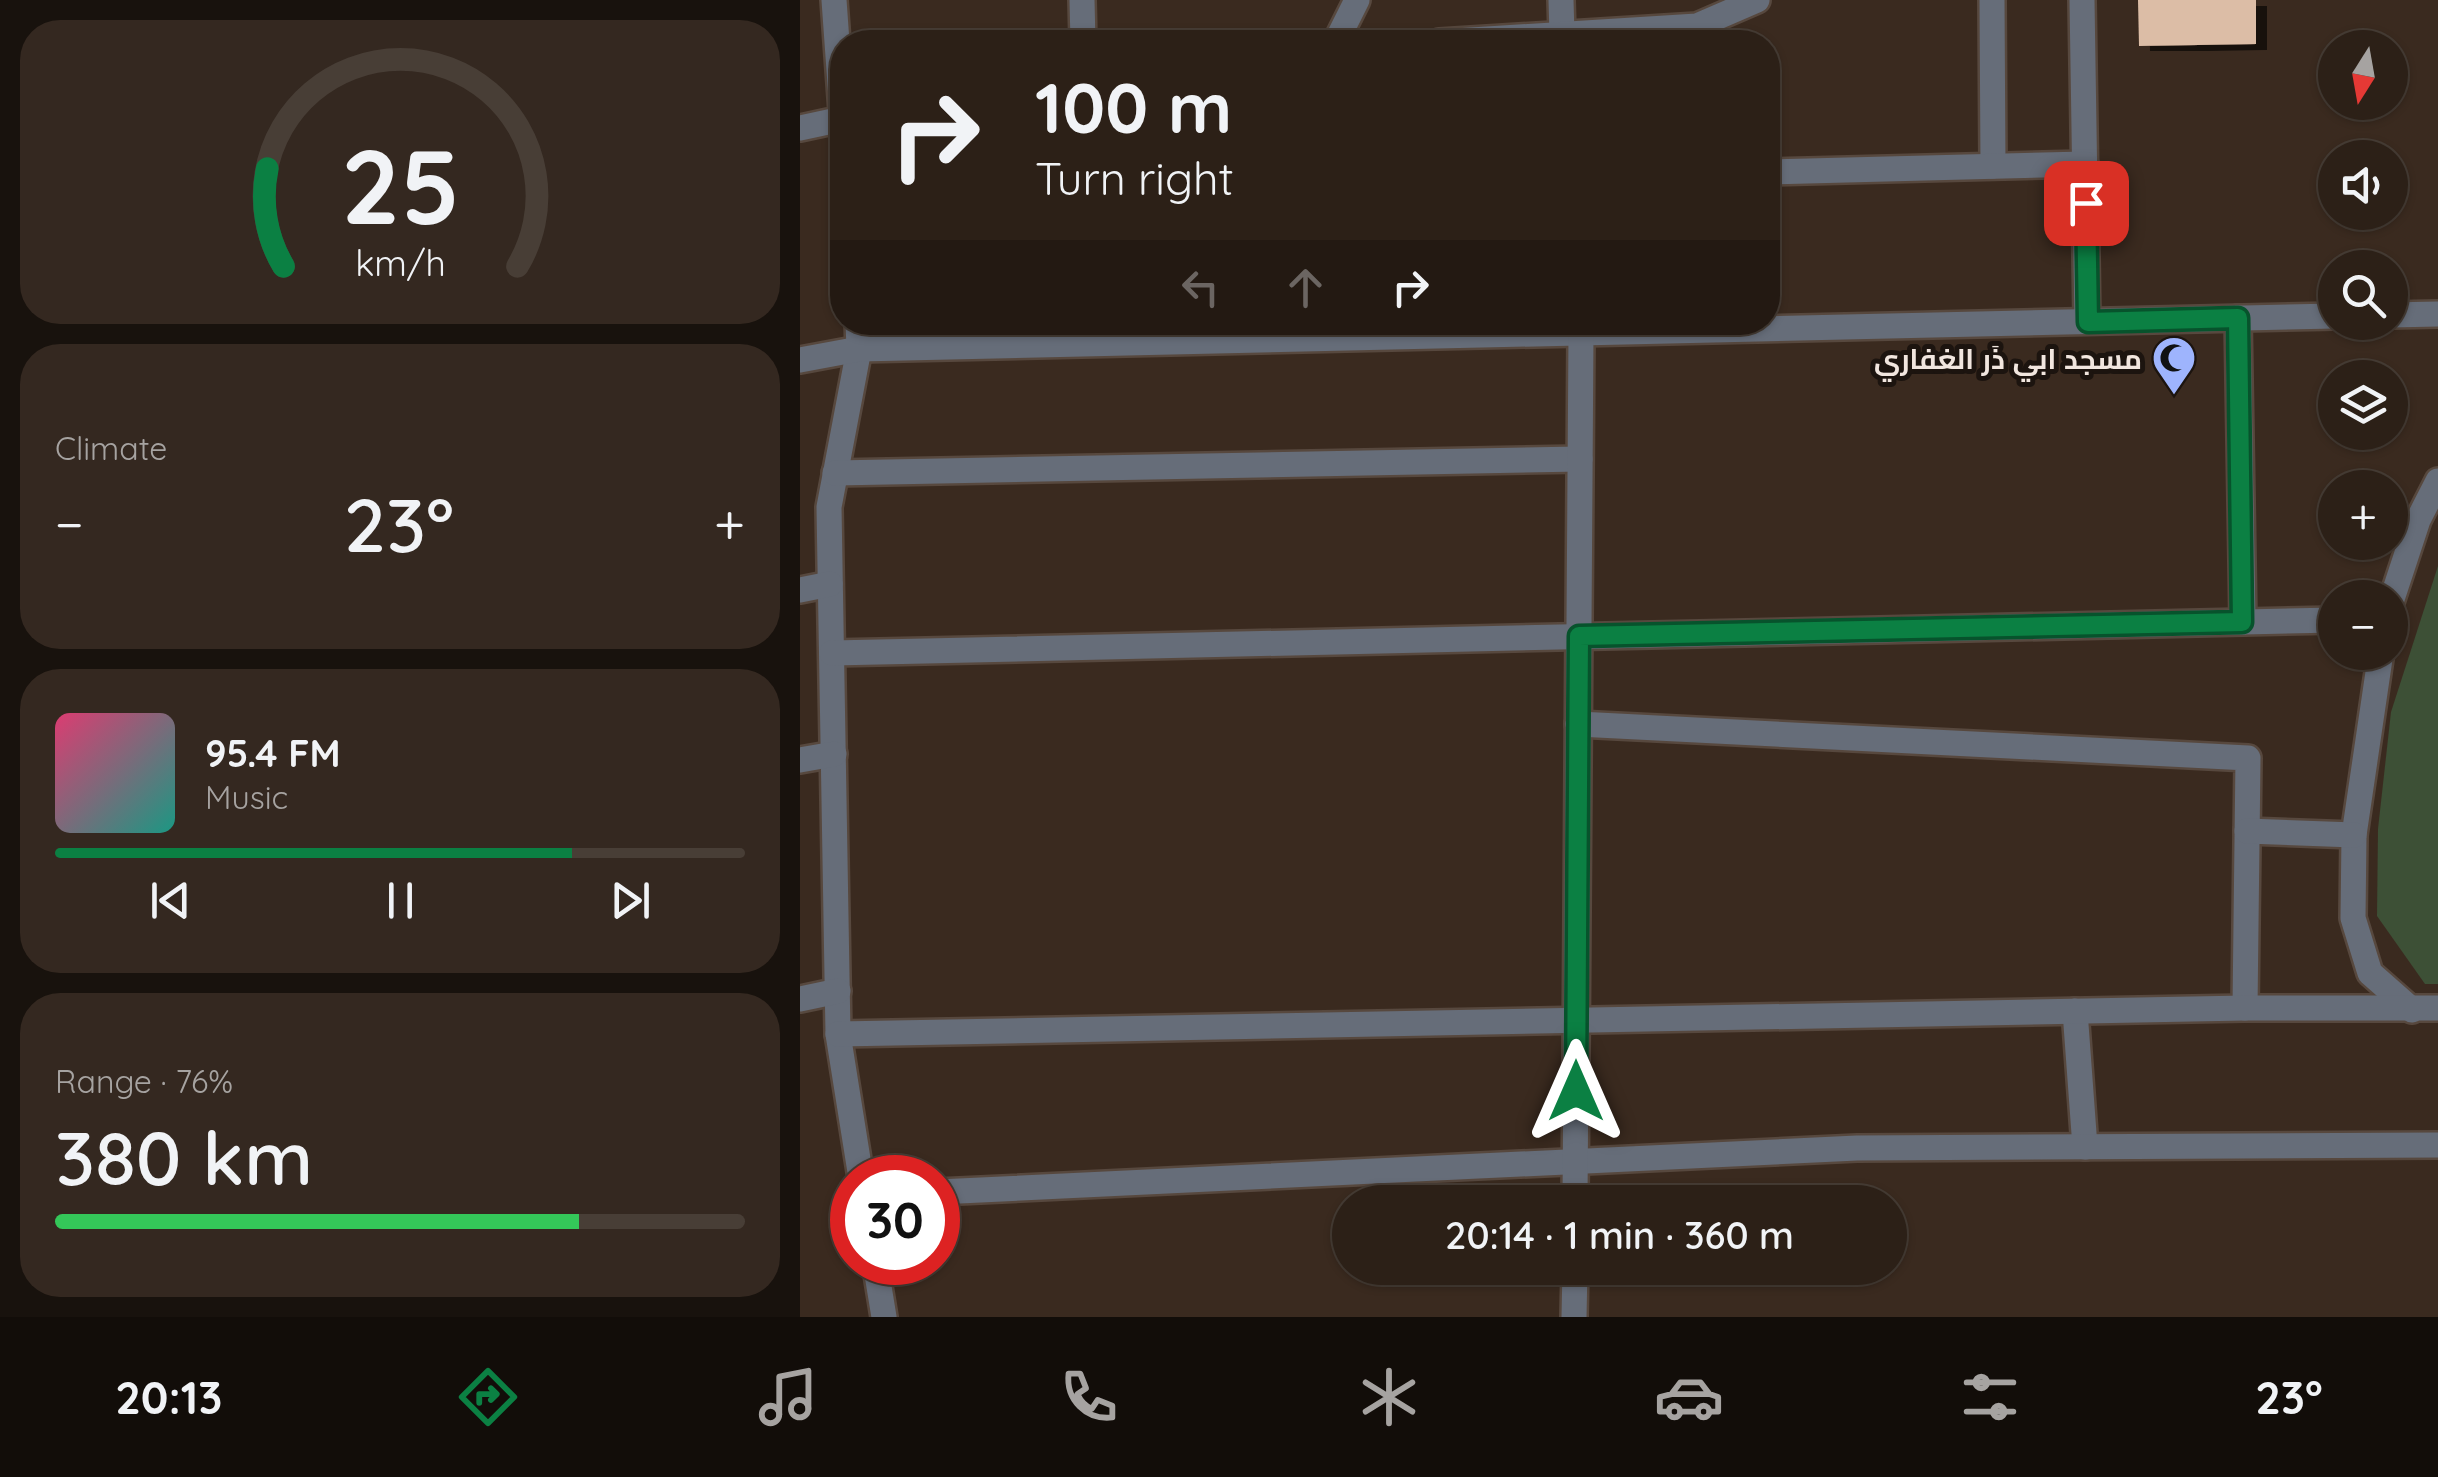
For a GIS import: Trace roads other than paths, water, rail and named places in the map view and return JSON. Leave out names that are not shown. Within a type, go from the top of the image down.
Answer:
[{"type":"street","points":[[834,0],[837,30]]},
{"type":"street","points":[[1082,0],[1083,30]]},
{"type":"street","points":[[1342,30],[1357,0]]},
{"type":"street","points":[[1560,0],[1562,30]]},
{"type":"street","points":[[1704,30],[1757,0]]},
{"type":"street","points":[[1992,0],[1993,166]]},
{"type":"street","points":[[2082,0],[2088,322]]},
{"type":"street","points":[[800,128],[830,119]]},
{"type":"street","points":[[1780,172],[2085,164]]},
{"type":"street","points":[[2408,315],[2438,314]]},
{"type":"street","points":[[1780,325],[2318,316]]},
{"type":"street","points":[[2238,318],[2242,622]]},
{"type":"street","points":[[858,1155],[838,1034],[829,506],[860,349],[859,335]]},
{"type":"street","points":[[800,360],[860,349],[1491,335]]},
{"type":"street","points":[[1576,1185],[1581,335]]},
{"type":"street","points":[[836,473],[1580,459]]},
{"type":"street","points":[[2398,580],[2418,520],[2438,481]]},
{"type":"street","points":[[800,590],[830,584]]},
{"type":"street","points":[[832,653],[2318,620]]},
{"type":"street","points":[[2377,670],[2354,835],[2354,918],[2370,973],[2408,1008],[2438,1024]]},
{"type":"street","points":[[1578,724],[2248,758],[2245,1008]]},
{"type":"street","points":[[800,760],[834,754]]},
{"type":"street","points":[[2248,831],[2354,835]]},
{"type":"street","points":[[800,998],[838,991]]},
{"type":"street","points":[[838,1034],[2245,1008],[2438,1008]]},
{"type":"street","points":[[2075,1011],[2086,1147]]},
{"type":"street","points":[[960,1191],[1857,1148],[2438,1145]]},
{"type":"street","points":[[879,1285],[884,1317]]},
{"type":"street","points":[[1574,1317],[1575,1285]]},
{"type":"place","name":"مسجد ابي ذَر الغفاري","points":[[2174,396]]}]
